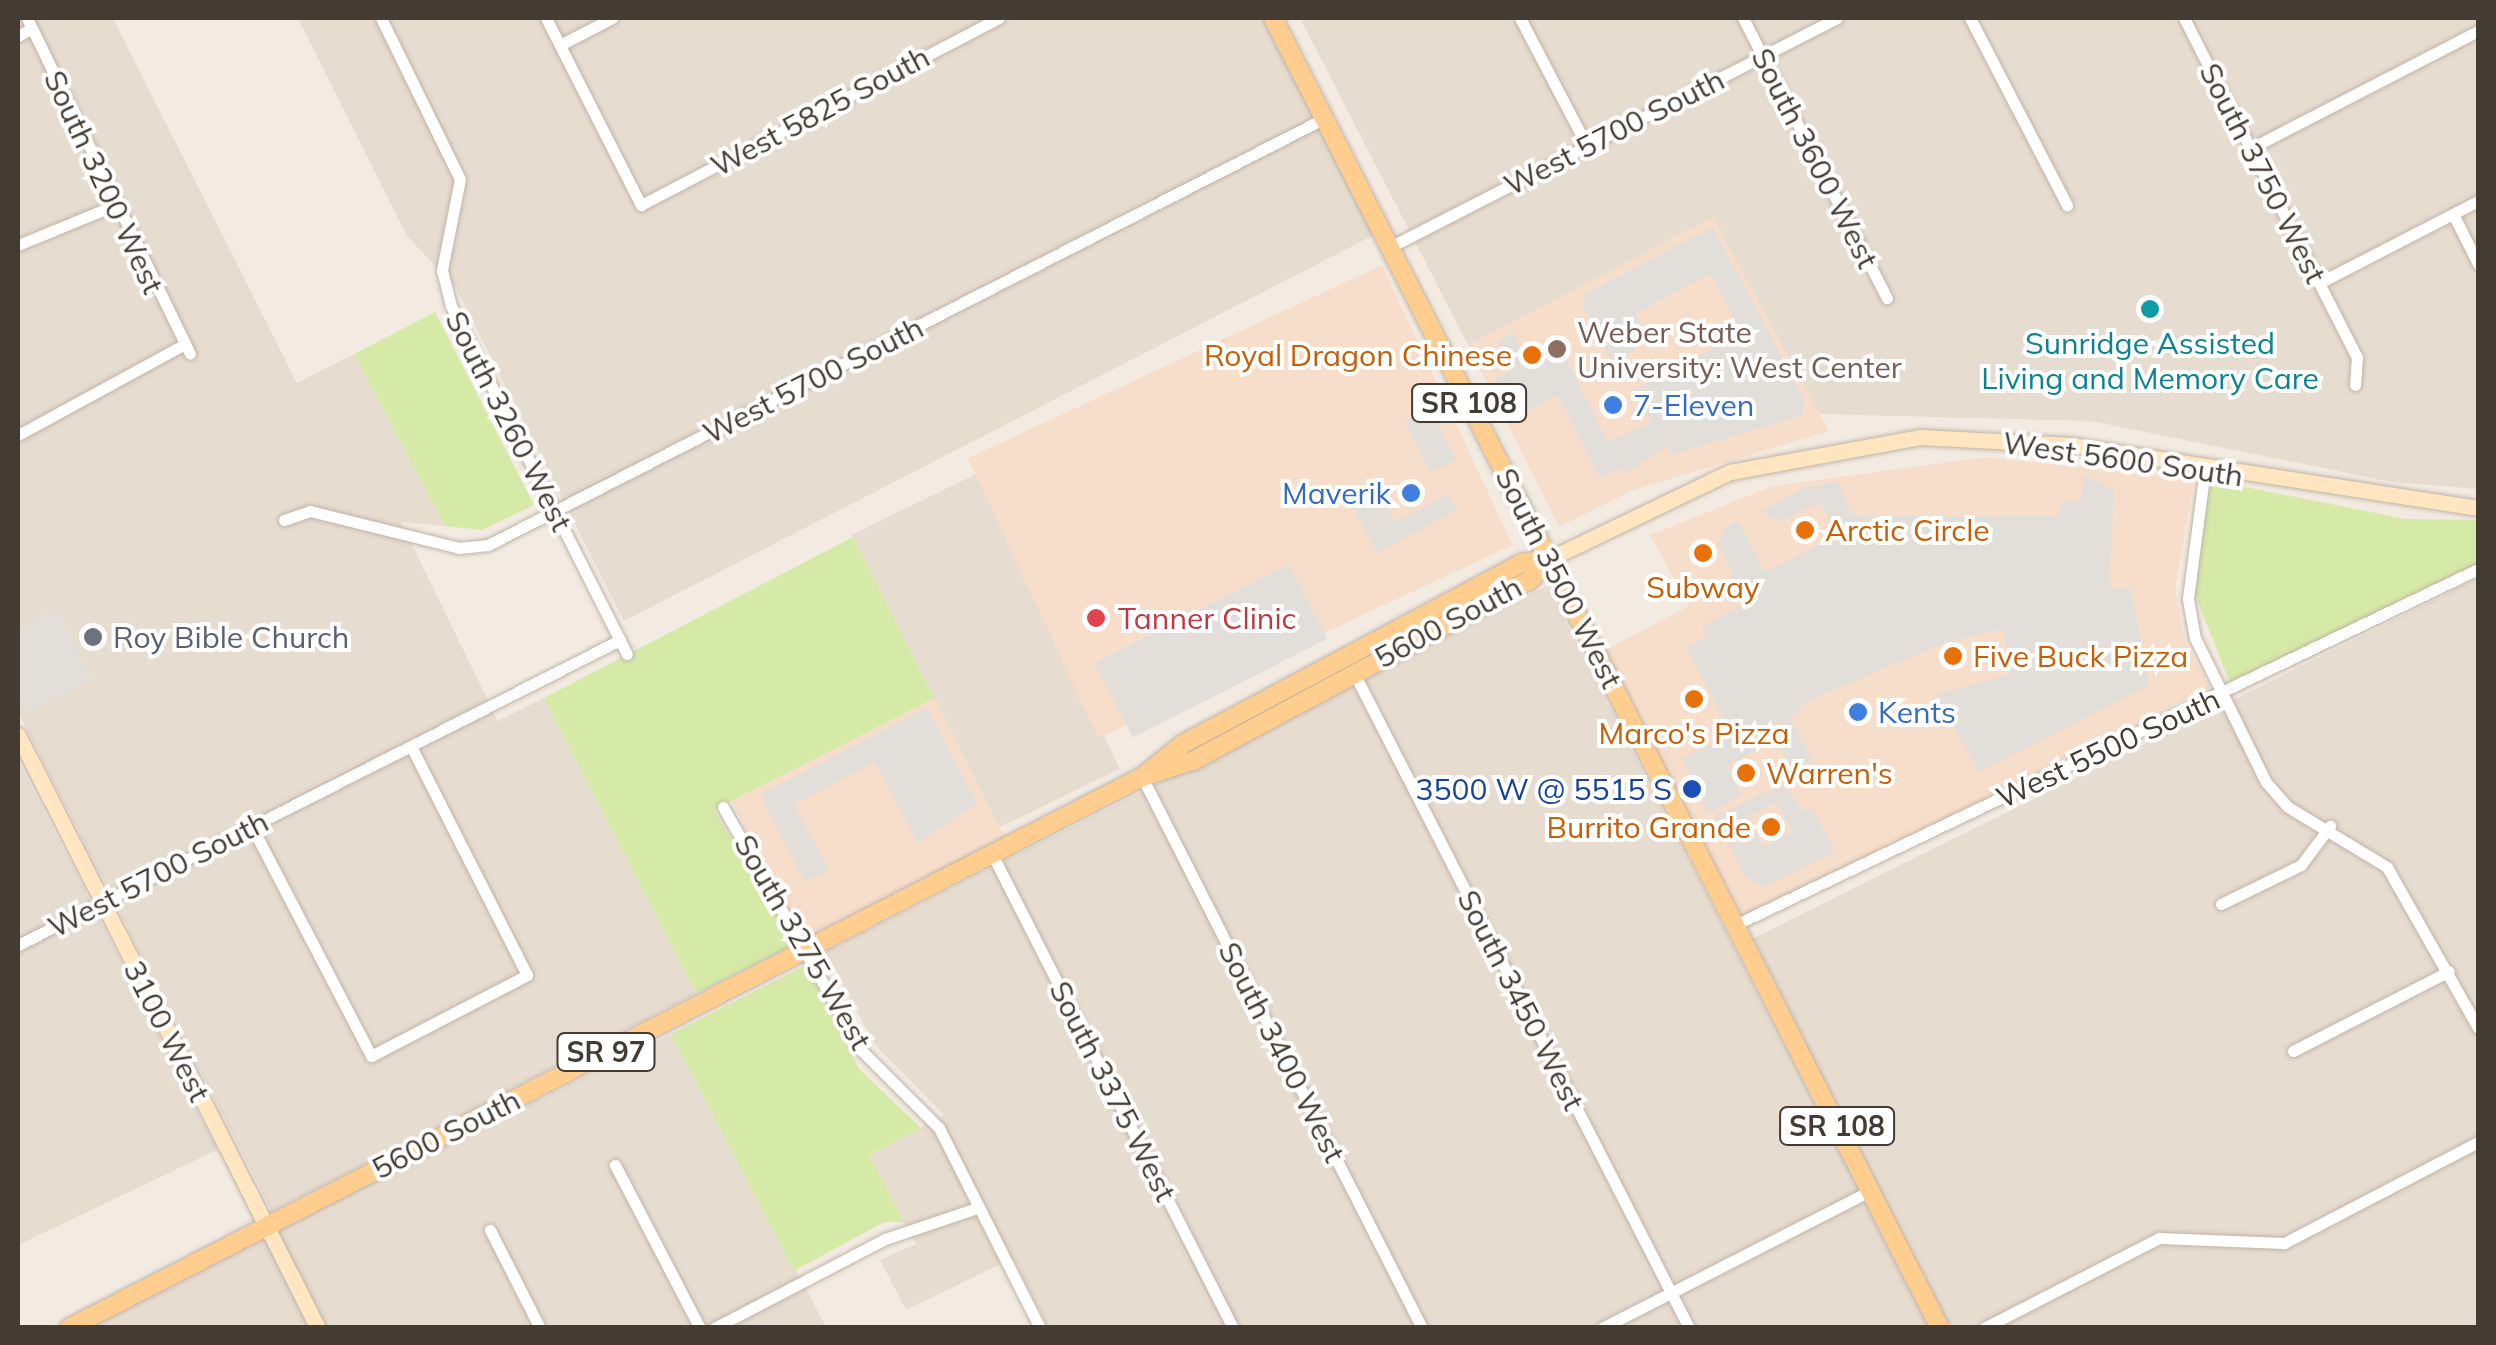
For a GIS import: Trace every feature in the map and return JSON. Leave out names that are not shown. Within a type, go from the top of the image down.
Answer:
[{"type":"main road","name":"South 3500 West","points":[[1273,18],[1736,925]]},
{"type":"main road","name":"West 5600 South","points":[[1548,559],[1730,472],[1838,446],[1996,439],[2478,508]]},
{"type":"main road","name":"5600 South","points":[[69,1328],[1142,777],[1192,762],[1530,580],[1548,559]]},
{"type":"main road","name":"5600 South","points":[[1142,777],[1183,744],[1522,563],[1548,559]]},
{"type":"main road","name":"3100 West","points":[[18,735],[318,1328]]},
{"type":"main road","name":"SR 108","points":[[1736,925],[1940,1328]]},
{"type":"street","name":"South 3260 West","points":[[381,18],[460,179],[444,288],[627,654]]},
{"type":"street","points":[[546,18],[560,45],[612,18]]},
{"type":"street","name":"West 5825 South","points":[[560,45],[642,205],[1000,18]]},
{"type":"street","points":[[1520,18],[1587,146]]},
{"type":"street","name":"South 3600 West","points":[[1744,18],[1887,298]]},
{"type":"street","name":"West 5700 South","points":[[1390,246],[1838,18]]},
{"type":"street","points":[[1970,18],[2067,206]]},
{"type":"street","name":"South 3750 West","points":[[2184,18],[2357,357],[2355,385]]},
{"type":"street","points":[[18,36],[30,23]]},
{"type":"street","name":"South 3200 West","points":[[18,436],[186,350],[30,23]]},
{"type":"street","points":[[2251,148],[2478,30]]},
{"type":"street","name":"West 5700 South","points":[[284,520],[310,511],[474,549],[554,512],[1324,118]]},
{"type":"street","points":[[2319,283],[2478,202]]},
{"type":"street","points":[[18,246],[118,204]]},
{"type":"street","points":[[2453,214],[2478,264]]},
{"type":"street","points":[[2205,469],[2188,599],[2195,638],[2226,692],[2266,782],[2288,807],[2330,826],[2387,867],[2478,1028]]},
{"type":"street","name":"West 5500 South","points":[[1736,925],[2478,569]]},
{"type":"street","name":"West 5700 South","points":[[18,945],[620,640]]},
{"type":"street","name":"South 3450 West","points":[[1354,673],[1690,1328]]},
{"type":"street","points":[[252,826],[371,1056],[527,975],[411,746]]},
{"type":"street","name":"South 3400 West","points":[[1142,777],[1422,1328]]},
{"type":"street","name":"South 3275 West","points":[[723,807],[809,948],[861,1050],[930,1115],[1040,1328]]},
{"type":"street","points":[[2221,904],[2301,866],[2330,826]]},
{"type":"street","name":"South 3375 West","points":[[992,854],[1233,1328]]},
{"type":"street","points":[[2292,1051],[2449,971]]},
{"type":"street","points":[[1984,1328],[2159,1238],[2284,1242],[2478,1142]]},
{"type":"street","points":[[614,1165],[700,1328]]},
{"type":"street","points":[[1602,1328],[1870,1191]]},
{"type":"street","points":[[714,1328],[885,1239],[978,1208]]},
{"type":"street","points":[[490,1230],[540,1328]]},
{"type":"shaded area","points":[[18,18],[113,18],[297,383],[354,354],[445,526],[401,522],[498,721],[544,698],[696,993],[272,1212],[18,712]]},
{"type":"shaded area","points":[[298,18],[1264,18],[1374,235],[624,621],[456,288],[407,236]]},
{"type":"shaded area","points":[[1300,18],[2478,18],[2478,489],[2392,482],[2091,421],[1819,414],[1713,218],[1468,345]]},
{"type":"shaded area","points":[[1713,218],[1829,431],[1634,490],[1559,527],[1468,345]]},
{"type":"shaded area","points":[[1713,227],[1804,399],[1802,415],[1672,455],[1667,445],[1624,475],[1619,467],[1600,479],[1558,395],[1513,419],[1493,381],[1512,370],[1497,341],[1514,332],[1527,360],[1547,350],[1564,355],[1608,442],[1652,423],[1634,390],[1742,333],[1711,274],[1636,313],[1647,337],[1614,368],[1582,305],[1586,293]]},
{"type":"shaded area","points":[[1382,265],[1513,545],[1098,738],[968,458]]},
{"type":"shaded area","points":[[1429,409],[1456,459],[1431,472],[1404,422]]},
{"type":"shaded area","points":[[1986,457],[2194,480],[2175,591],[2185,641],[2210,687],[1740,919],[1605,650],[1689,606],[1650,535],[1772,486]]},
{"type":"shaded area","points":[[976,474],[1120,769],[996,829],[852,534]]},
{"type":"shaded area","points":[[2084,475],[2114,490],[2109,587],[2131,589],[2149,685],[1979,772],[1936,694],[2011,674],[2004,629],[1944,643],[1805,702],[1790,719],[1813,761],[1794,772],[1775,740],[1727,767],[1742,795],[1709,813],[1683,758],[1731,733],[1687,648],[1707,635],[1702,626],[1747,603],[1718,543],[1726,526],[1739,521],[1765,572],[1838,535],[1820,502],[1779,522],[1762,511],[1804,488],[1837,481],[1853,516],[2059,516],[2060,502],[2080,502]]},
{"type":"shaded area","points":[[1373,480],[1394,522],[1449,494],[1457,510],[1377,553],[1347,494]]},
{"type":"shaded area","points":[[1289,564],[1327,639],[1133,738],[1095,663]]},
{"type":"shaded area","points":[[2478,578],[2478,1327],[1948,1327],[1750,940]]},
{"type":"shaded area","points":[[1547,586],[1930,1327],[1048,1327],[1013,1258],[906,1310],[880,1260],[916,1244],[869,1156],[944,1115],[875,1045],[825,952]]},
{"type":"shaded area","points":[[57,609],[91,680],[28,712],[18,691],[18,629]]},
{"type":"shaded area","points":[[934,698],[1006,840],[804,943],[732,801]]},
{"type":"shaded area","points":[[927,707],[977,803],[918,843],[875,762],[794,804],[828,870],[805,882],[760,795]]},
{"type":"shaded area","points":[[18,760],[217,1150],[18,1245]]},
{"type":"shaded area","points":[[1782,784],[1804,811],[1812,808],[1835,852],[1763,887],[1746,877],[1714,817]],"holes":[[[1776,802],[1792,832],[1763,847],[1748,817]]]},
{"type":"shaded area","points":[[671,1034],[826,1327],[323,1327],[274,1231]]},
{"type":"shaded area","points":[[262,1235],[309,1327],[81,1328]]},
{"type":"green space","points":[[435,312],[534,505],[482,530],[445,526],[354,354]]},
{"type":"green space","points":[[2210,480],[2406,519],[2478,520],[2478,564],[2232,688],[2192,587]]},
{"type":"green space","points":[[853,537],[934,698],[714,810],[796,944],[696,993],[544,698]]},
{"type":"green space","points":[[806,965],[859,1069],[921,1128],[869,1155],[904,1222],[884,1222],[794,1271],[671,1034]]},
{"type":"place","name":"Sunridge Assisted Living and Memory Care","points":[[2150,309]]},
{"type":"place","name":"Weber State University: West Center","points":[[1557,349]]},
{"type":"place","name":"Royal Dragon Chinese","points":[[1532,355]]},
{"type":"place","name":"7-Eleven","points":[[1613,405]]},
{"type":"place","name":"Maverik","points":[[1411,493]]},
{"type":"place","name":"Arctic Circle","points":[[1805,530]]},
{"type":"place","name":"Subway","points":[[1703,553]]},
{"type":"place","name":"Tanner Clinic","points":[[1096,618]]},
{"type":"place","name":"Roy Bible Church","points":[[93,637]]},
{"type":"place","name":"Five Buck Pizza","points":[[1953,656]]},
{"type":"place","name":"Marco's Pizza","points":[[1694,699]]},
{"type":"place","name":"Kents","points":[[1858,712]]},
{"type":"place","name":"Warren's","points":[[1746,773]]},
{"type":"place","name":"3500 W @ 5515 S","points":[[1692,789]]},
{"type":"place","name":"Burrito Grande","points":[[1771,827]]}]
